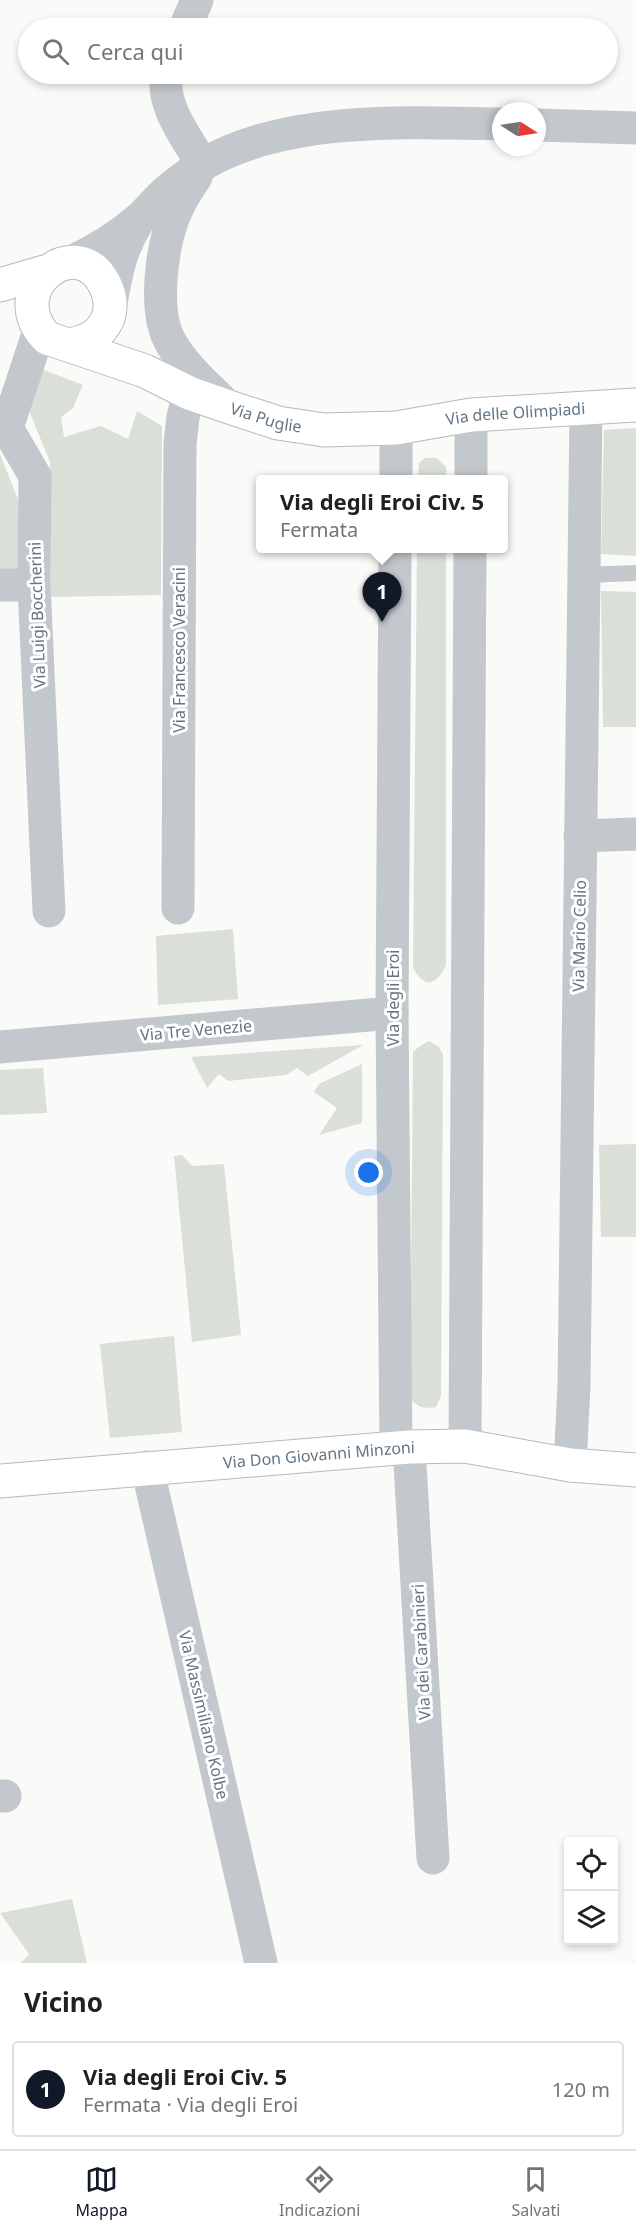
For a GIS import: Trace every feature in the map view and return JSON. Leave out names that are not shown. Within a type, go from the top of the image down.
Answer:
[{"type":"street","points":[[189,18],[197,0]]},
{"type":"street","points":[[166,84],[170,108],[203,165]]},
{"type":"street","points":[[0,285],[58,267],[92,252],[140,218],[168,189],[203,165],[250,143],[308,130],[360,125],[492,124]]},
{"type":"street","points":[[546,125],[636,128]]},
{"type":"street","points":[[203,165],[177,209],[166,242],[163,253],[160,304],[170,342],[192,372],[226,406]]},
{"type":"street","points":[[0,302],[13,306],[47,338],[68,345],[93,338],[102,328],[109,310],[118,262],[127,239],[140,218]]},
{"type":"street","points":[[35,325],[28,306],[30,293],[35,281],[58,267],[83,265],[94,270],[103,279],[108,290],[109,310]]},
{"type":"street","name":"Via Puglie","points":[[109,310],[116,339],[126,355],[145,371]]},
{"type":"street","name":"Via Luigi Boccherini","points":[[35,325],[7,428],[35,476],[34,585],[49,911]]},
{"type":"street","name":"Via Puglie","points":[[68,345],[145,371],[189,393],[278,423],[324,430],[396,428]]},
{"type":"street","name":"Via Francesco Veracini","points":[[178,908],[180,444],[189,393]]},
{"type":"street","name":"Via delle Olimpiadi","points":[[396,428],[471,415],[636,405]]},
{"type":"street","name":"Via Mario Celio","points":[[570,1465],[574,1386],[586,408]]},
{"type":"street","points":[[471,415],[471,475]]},
{"type":"street","points":[[396,428],[396,475]]},
{"type":"street","name":"Via degli Eroi","points":[[395,553],[392,1013],[402,1447]]},
{"type":"street","points":[[465,1446],[470,553]]},
{"type":"street","points":[[0,585],[34,585]]},
{"type":"street","points":[[580,836],[636,834]]},
{"type":"street","name":"Via Tre Venezie","points":[[0,1047],[392,1013]]},
{"type":"street","name":"Via Don Giovanni Minzoni","points":[[0,1481],[402,1447],[465,1446],[570,1465],[636,1470]]},
{"type":"street","name":"Via dei Carabinieri","points":[[402,1447],[433,1858]]},
{"type":"street","name":"Via Massimiliano Kolbe","points":[[147,1467],[261,1963]]},
{"type":"lane","points":[[584,575],[636,573]]},
{"type":"shaded area","points":[[36,367],[83,385],[73,408],[61,417],[64,437],[101,426],[128,439],[137,411],[162,426],[161,595],[51,597],[50,462],[30,413]]},
{"type":"shaded area","points":[[636,428],[636,556],[601,554],[604,430]]},
{"type":"shaded area","points":[[0,454],[19,502],[23,574],[0,574]]},
{"type":"shaded area","points":[[425,458],[437,458],[446,467],[446,475],[418,475],[419,463]]},
{"type":"shaded area","points":[[417,553],[446,553],[446,965],[438,977],[430,982],[421,979],[413,967]]},
{"type":"shaded area","points":[[601,591],[636,592],[636,727],[603,727]]},
{"type":"shaded area","points":[[233,929],[238,999],[158,1005],[156,936]]},
{"type":"shaded area","points":[[429,1041],[438,1046],[443,1054],[441,1396],[436,1407],[428,1408],[419,1406],[410,1398],[413,1052]]},
{"type":"shaded area","points":[[363,1045],[308,1076],[297,1068],[286,1075],[228,1081],[219,1074],[207,1088],[191,1057]]},
{"type":"shaded area","points":[[362,1064],[362,1123],[319,1135],[337,1108],[314,1092],[319,1084]]},
{"type":"shaded area","points":[[43,1068],[47,1113],[0,1115],[0,1070]]},
{"type":"shaded area","points":[[636,1144],[636,1237],[601,1237],[599,1145]]},
{"type":"shaded area","points":[[182,1155],[192,1166],[224,1164],[241,1335],[192,1342],[174,1156]]},
{"type":"shaded area","points":[[174,1336],[182,1432],[110,1438],[100,1344]]},
{"type":"shaded area","points":[[72,1899],[87,1963],[21,1963],[29,1954],[0,1913]]},
{"type":"place","name":"Via degli Eroi Civ. 5","points":[[382,622]]}]
